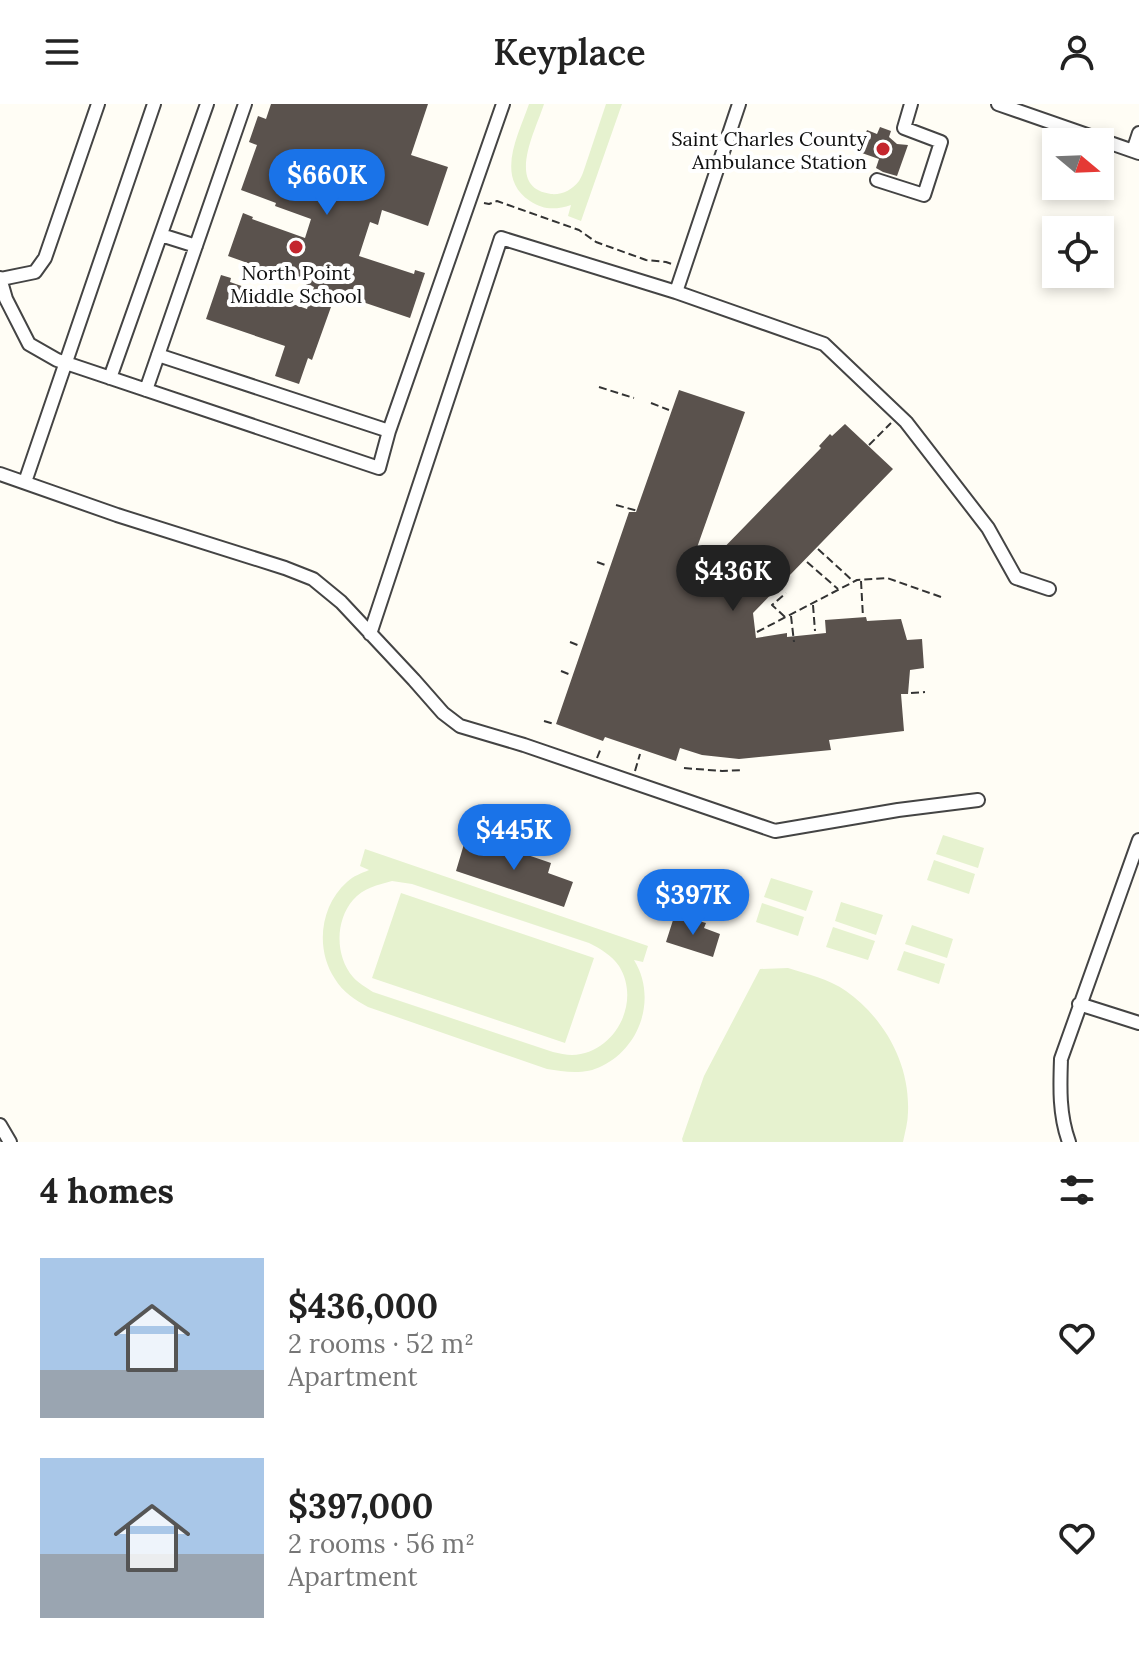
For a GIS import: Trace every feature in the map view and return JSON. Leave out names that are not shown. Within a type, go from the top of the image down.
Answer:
[{"type":"street","points":[[98,104],[45,258],[35,272],[0,278],[6,299],[29,344],[66,364],[379,468],[389,431],[503,104]]},
{"type":"street","points":[[25,482],[154,104]]},
{"type":"street","points":[[110,378],[207,104]]},
{"type":"street","points":[[146,390],[245,104]]},
{"type":"street","points":[[676,292],[739,104]]},
{"type":"street","points":[[877,180],[924,195],[941,142],[904,128],[911,104]]},
{"type":"street","points":[[998,104],[1136,152],[1139,133]]},
{"type":"street","points":[[161,235],[196,246]]},
{"type":"street","points":[[370,634],[501,238],[676,292],[824,344],[906,422],[988,528],[1016,578],[1049,589]]},
{"type":"street","points":[[158,355],[389,431]]},
{"type":"street","points":[[0,474],[313,579],[341,602],[443,713],[460,726],[775,831],[978,800]]},
{"type":"street","points":[[1069,1142],[1059,1097],[1061,1059],[1139,843]]},
{"type":"street","points":[[1079,1004],[1139,1023]]},
{"type":"street","points":[[0,1125],[10,1142]]},
{"type":"path","points":[[482,202],[489,204],[497,201],[579,230],[596,242],[646,260],[673,265]]},
{"type":"path","points":[[599,387],[634,398]]},
{"type":"path","points":[[651,403],[669,410]]},
{"type":"path","points":[[869,445],[895,419]]},
{"type":"path","points":[[616,505],[638,511]]},
{"type":"path","points":[[818,549],[854,582]]},
{"type":"path","points":[[597,562],[605,565]]},
{"type":"path","points":[[807,562],[839,590]]},
{"type":"path","points":[[757,632],[861,580],[887,578],[944,598]]},
{"type":"path","points":[[861,580],[863,617]]},
{"type":"path","points":[[785,617],[772,605],[786,593]]},
{"type":"path","points":[[813,603],[815,631]]},
{"type":"path","points":[[791,615],[794,642]]},
{"type":"path","points":[[570,642],[580,646]]},
{"type":"path","points":[[561,671],[571,675]]},
{"type":"path","points":[[911,693],[925,692]]},
{"type":"path","points":[[544,721],[554,724]]},
{"type":"path","points":[[596,759],[601,748]]},
{"type":"path","points":[[634,772],[640,754]]},
{"type":"path","points":[[684,768],[743,770]]},
{"type":"green space","points":[[529,104],[544,104],[527,156],[529,181],[537,189],[555,194],[570,189],[580,179],[606,104],[622,104],[581,221],[568,216],[571,205],[550,208],[530,201],[513,180],[512,155]]},
{"type":"green space","points":[[943,835],[984,848],[978,868],[936,854]]},
{"type":"green space","points":[[365,849],[648,946],[643,962],[634,960],[641,974],[644,1005],[641,1020],[627,1047],[616,1058],[595,1069],[582,1072],[547,1069],[358,1002],[335,979],[329,967],[323,928],[338,892],[352,878],[369,870],[360,866]],"holes":[[[392,881],[412,884],[589,943],[606,953],[619,966],[625,980],[627,995],[620,1024],[600,1046],[572,1055],[553,1052],[373,992],[347,969],[340,949],[343,918],[357,896],[371,888]]]},
{"type":"green space","points":[[934,860],[975,874],[969,894],[927,880]]},
{"type":"green space","points":[[771,878],[813,891],[806,911],[764,897]]},
{"type":"green space","points":[[401,893],[594,958],[565,1043],[372,978]]},
{"type":"green space","points":[[841,902],[883,915],[876,935],[835,921]]},
{"type":"green space","points":[[762,903],[804,917],[798,936],[756,922]]},
{"type":"green space","points":[[912,925],[953,939],[947,958],[905,944]]},
{"type":"green space","points":[[833,927],[875,941],[868,960],[826,947]]},
{"type":"green space","points":[[904,951],[945,964],[939,984],[897,970]]},
{"type":"green space","points":[[788,968],[839,987],[860,1002],[883,1028],[904,1076],[908,1112],[903,1142],[683,1142],[704,1076],[760,969]]},
{"type":"building","name":"North Point Middle School","points":[[271,104],[428,104],[411,155],[448,167],[428,226],[382,210],[378,225],[370,222],[359,256],[414,274],[415,270],[425,273],[410,318],[336,293],[312,360],[308,358],[299,384],[275,376],[285,346],[206,319],[221,275],[231,278],[230,282],[307,309],[314,287],[228,256],[243,213],[305,238],[311,219],[241,190],[257,145],[249,142],[258,116],[266,119]]},
{"type":"building","name":"Saint Charles County Ambulance Station","points":[[880,127],[891,131],[889,137],[897,144],[908,145],[897,176],[876,168],[879,159],[859,152],[867,130],[877,134]]},
{"type":"building","points":[[679,390],[745,412],[694,556],[710,562],[821,448],[819,446],[830,434],[832,436],[845,424],[893,469],[753,613],[756,638],[787,633],[787,637],[826,633],[825,620],[866,617],[867,621],[901,619],[907,640],[922,639],[924,668],[910,670],[908,694],[901,694],[904,731],[829,740],[831,750],[739,759],[702,755],[680,748],[676,761],[556,724],[629,512],[636,512]]},
{"type":"building","points":[[487,841],[551,863],[548,873],[573,882],[564,907],[456,871],[464,844],[483,851]]},
{"type":"building","points":[[674,917],[691,923],[692,919],[706,923],[704,928],[720,934],[713,957],[666,942]]},
{"type":"place","name":"Saint Charles County Ambulance Station","points":[[883,149]]},
{"type":"place","name":"North Point Middle School","points":[[296,247]]}]
